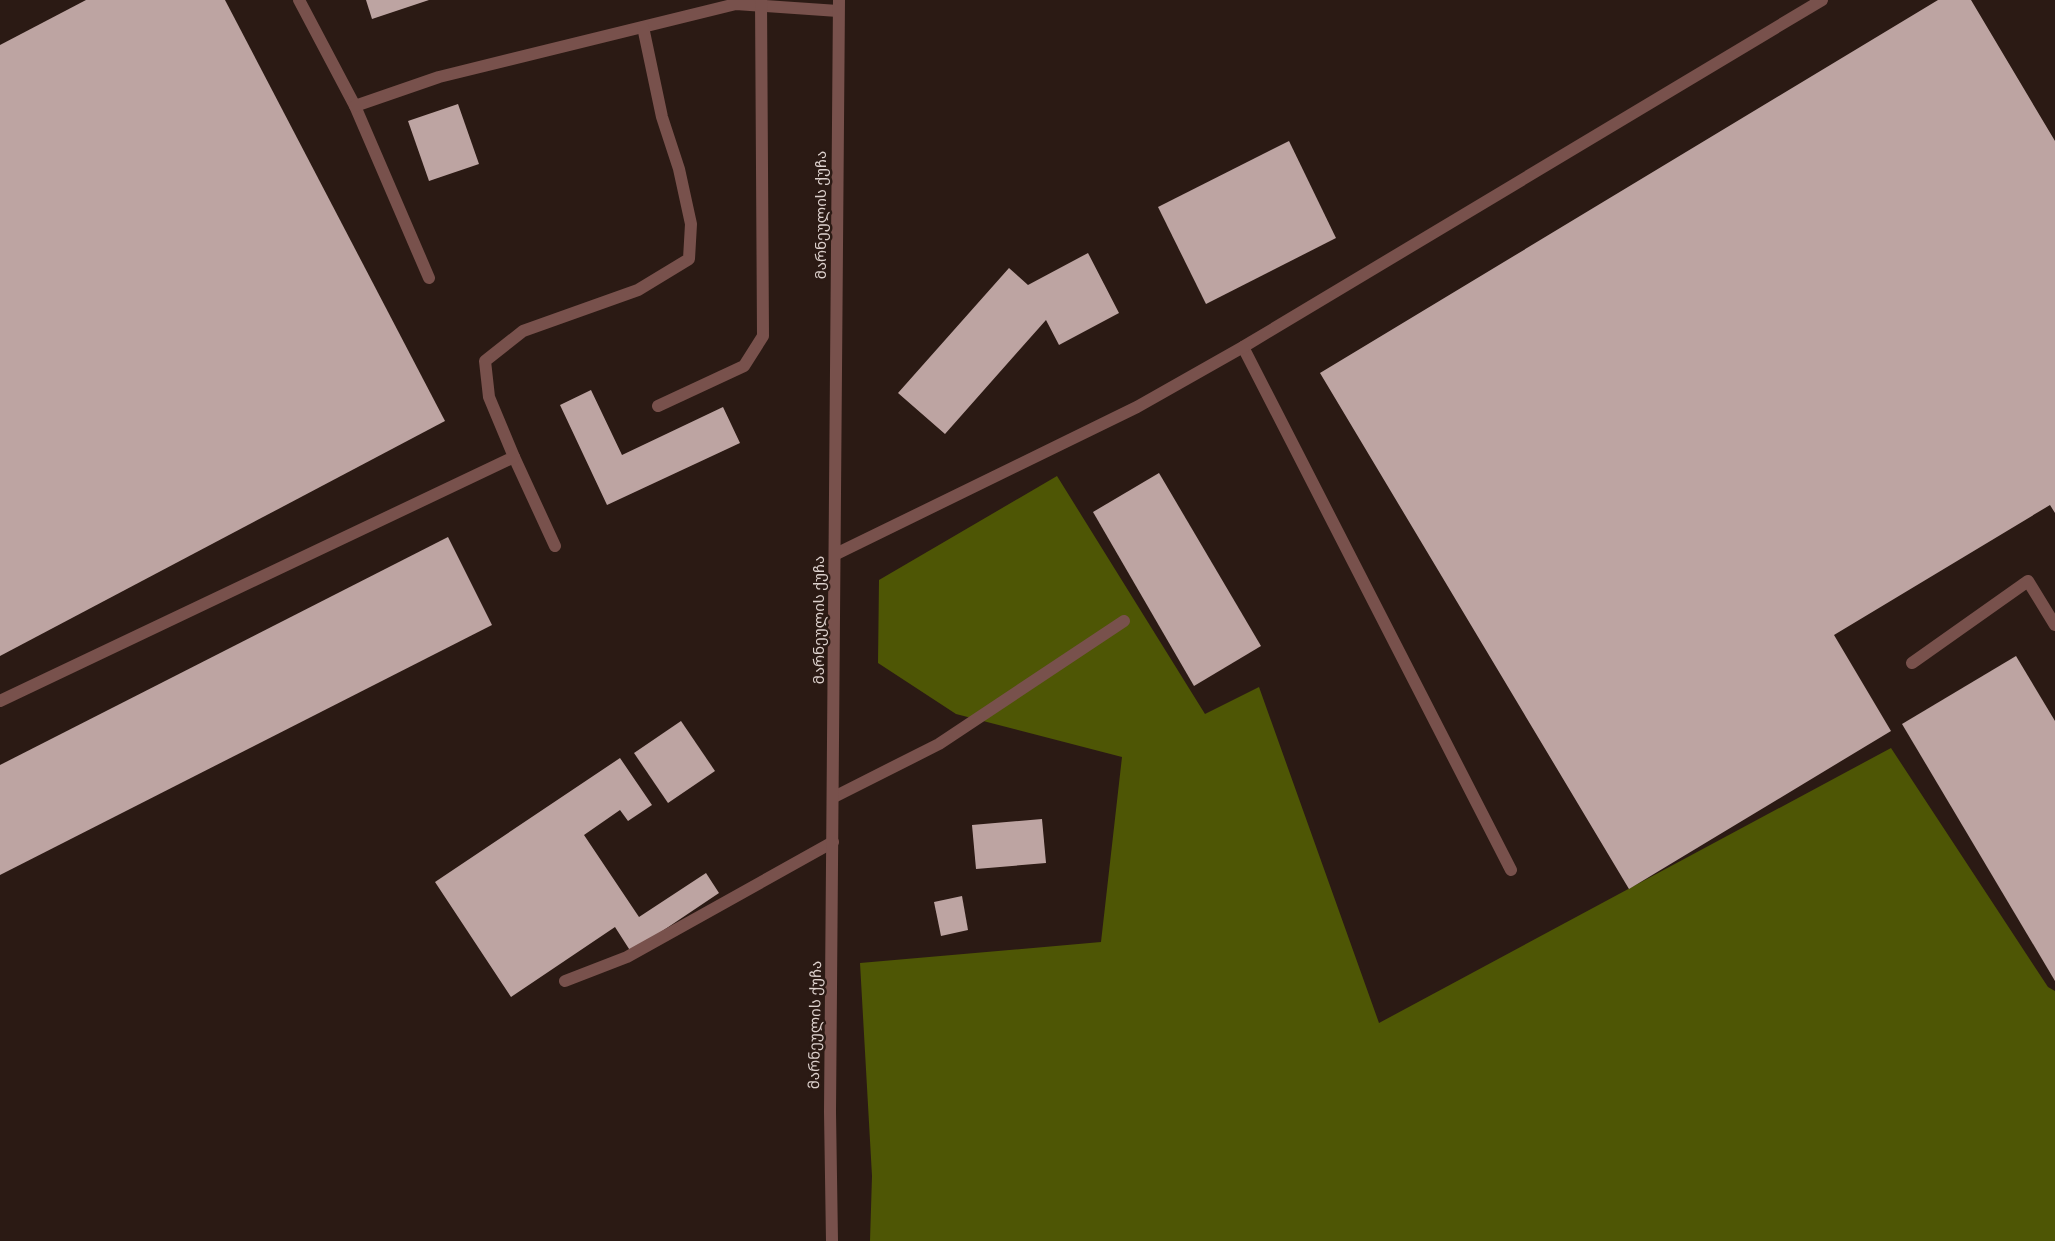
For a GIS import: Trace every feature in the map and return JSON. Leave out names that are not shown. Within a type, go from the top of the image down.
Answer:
[{"type":"street","points":[[299,0],[355,106],[429,278]]},
{"type":"street","points":[[836,554],[1136,407],[1243,346],[1822,0]]},
{"type":"street","points":[[658,406],[744,366],[763,336],[761,3]]},
{"type":"street","points":[[355,106],[438,77],[736,4],[839,5]]},
{"type":"street","name":"მარნეულის ქუჩა","points":[[832,1241],[830,1112],[839,5]]},
{"type":"street","points":[[555,546],[489,397],[485,361],[523,331],[638,290],[689,259],[691,224],[679,169],[662,117],[643,27]]},
{"type":"street","points":[[1243,346],[1510,870]]},
{"type":"street","points":[[0,701],[514,457]]},
{"type":"street","points":[[1912,663],[2028,581],[2055,625]]},
{"type":"street","points":[[834,797],[939,744],[1124,620]]},
{"type":"street","points":[[565,981],[627,957],[833,842]]},
{"type":"green space","points":[[1057,476],[1205,714],[1259,687],[1379,1023],[1891,748],[2048,987],[2055,991],[2055,1241],[870,1241],[872,1176],[860,963],[1101,942],[1122,757],[956,714],[878,663],[879,580]]},
{"type":"building","points":[[86,0],[225,0],[445,421],[0,656],[0,45]]},
{"type":"building","points":[[366,0],[429,0],[372,19]]},
{"type":"building","points":[[1938,0],[1971,0],[2055,141],[2055,513],[2050,505],[1834,635],[1891,731],[1629,889],[1320,373]]},
{"type":"building","points":[[458,104],[479,164],[429,181],[408,121]]},
{"type":"building","points":[[1289,141],[1336,238],[1206,304],[1158,207]]},
{"type":"building","points":[[1088,253],[1119,313],[1059,345],[1046,320],[945,434],[898,393],[1009,268],[1028,285]]},
{"type":"building","points":[[591,390],[622,455],[723,407],[740,443],[607,505],[560,405]]},
{"type":"building","points":[[1159,473],[1261,646],[1194,686],[1093,512]]},
{"type":"building","points":[[448,537],[492,625],[0,875],[0,765]]},
{"type":"building","points":[[2016,656],[2055,721],[2055,981],[1902,724]]},
{"type":"building","points":[[681,721],[715,771],[668,803],[634,753]]},
{"type":"building","points":[[620,758],[652,805],[628,821],[620,810],[584,835],[639,917],[706,873],[719,893],[631,952],[615,927],[511,997],[435,882]]},
{"type":"building","points":[[1042,819],[1046,863],[976,869],[972,825]]},
{"type":"building","points":[[962,896],[968,930],[941,936],[934,902]]}]
